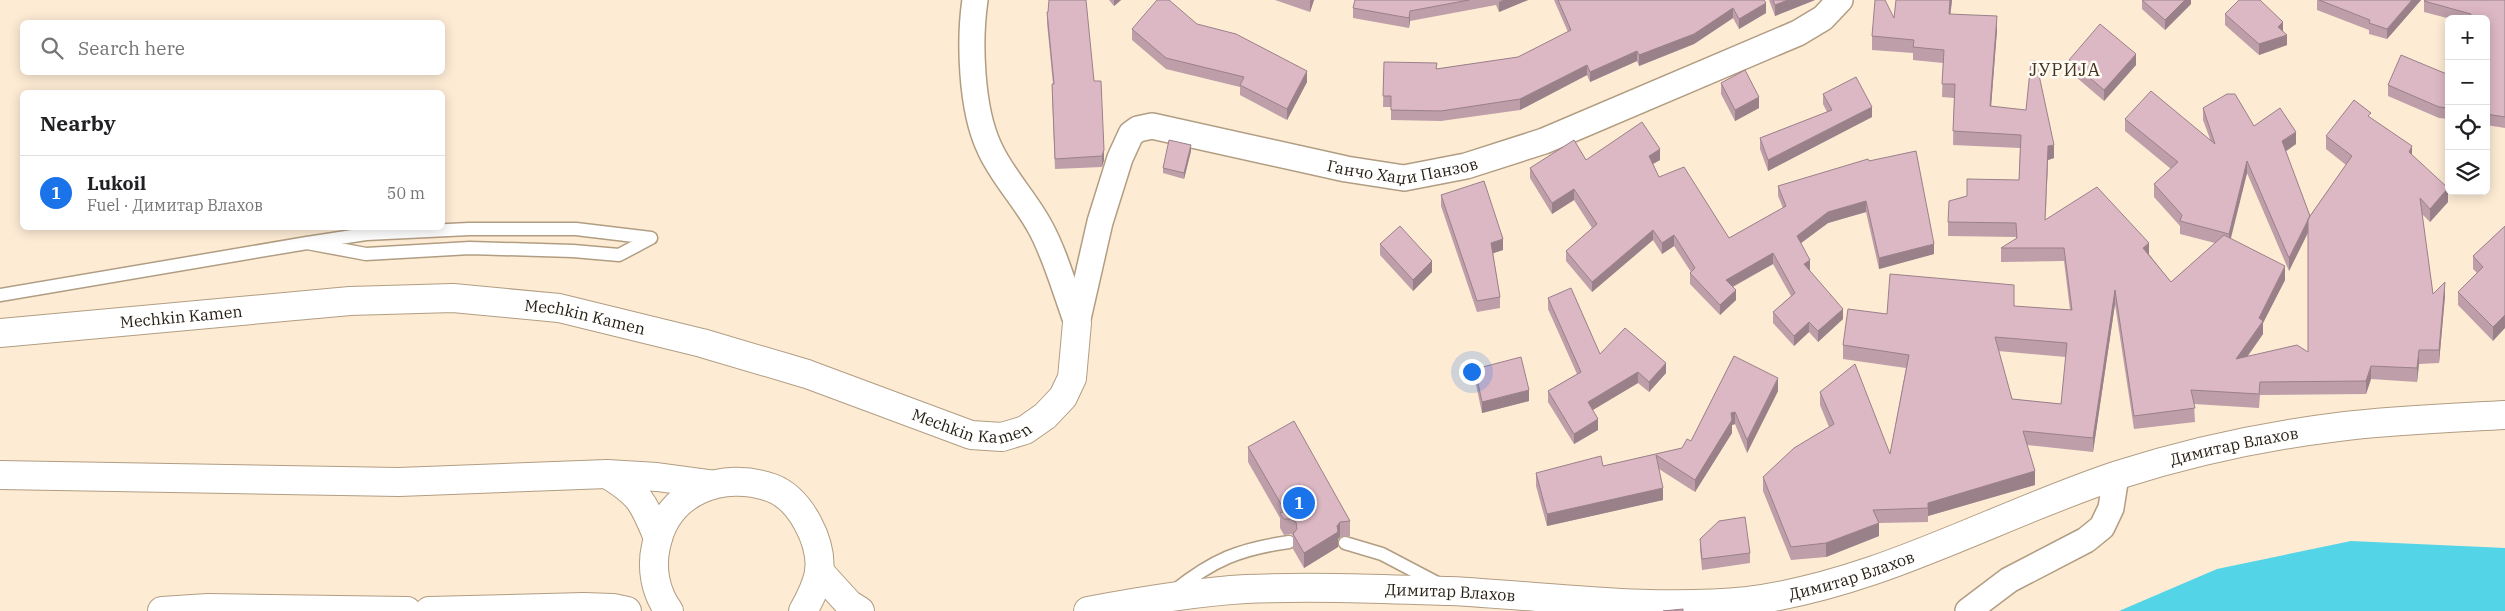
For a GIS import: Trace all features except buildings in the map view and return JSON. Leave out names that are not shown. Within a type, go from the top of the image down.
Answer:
[{"type":"main road","name":"Mechkin Kamen","points":[[0,333],[350,301],[453,298],[550,307],[702,344],[807,374],[971,435],[1002,437],[1025,430],[1045,416],[1063,397],[1072,378],[1077,323]]},
{"type":"main road","name":"Димитар Влахов","points":[[1088,611],[1166,597],[1247,589],[1452,592],[1626,605],[1745,602],[1792,594],[1855,578],[2116,476],[2201,451],[2279,435],[2342,426],[2505,415]]},
{"type":"main road","points":[[0,475],[399,482],[607,474],[657,477],[709,484],[741,480],[774,488],[800,509],[816,538],[819,571],[812,597],[803,611]]},
{"type":"main road","points":[[607,474],[631,489],[645,506],[658,538]]},
{"type":"main road","points":[[669,611],[659,592],[654,574],[658,538],[668,515],[686,496],[709,484]]},
{"type":"main road","points":[[819,571],[849,604],[860,611]]},
{"type":"main road","points":[[429,611],[618,610],[654,574]]},
{"type":"main road","points":[[162,611],[208,608],[407,611]]},
{"type":"street","points":[[975,0],[972,23],[976,88],[980,117],[989,147],[1040,228],[1077,323]]},
{"type":"street","name":"Ганчо Хаџи Панзов","points":[[1077,323],[1109,189],[1131,134],[1138,129],[1152,126],[1185,132],[1346,170],[1404,178],[1466,166],[1544,141],[1798,33],[1823,18],[1840,0]]},
{"type":"street","points":[[1968,611],[2009,580],[2086,540],[2102,526],[2111,508],[2116,476]]},
{"type":"lane","points":[[0,294],[91,281],[306,243],[366,234],[469,229],[576,228],[651,238],[619,255],[573,251],[470,248],[366,254],[306,243]]},
{"type":"lane","points":[[1166,597],[1205,568],[1232,554],[1255,547],[1289,542]]},
{"type":"lane","points":[[1345,543],[1382,554],[1452,592]]},
{"type":"water","points":[[2351,541],[2505,548],[2505,611],[2119,611],[2217,569]]},
{"type":"place","name":"Lukoil","points":[[1299,503]]},
{"type":"district","name":"ЈУРИЈА","points":[[2065,69]]}]
